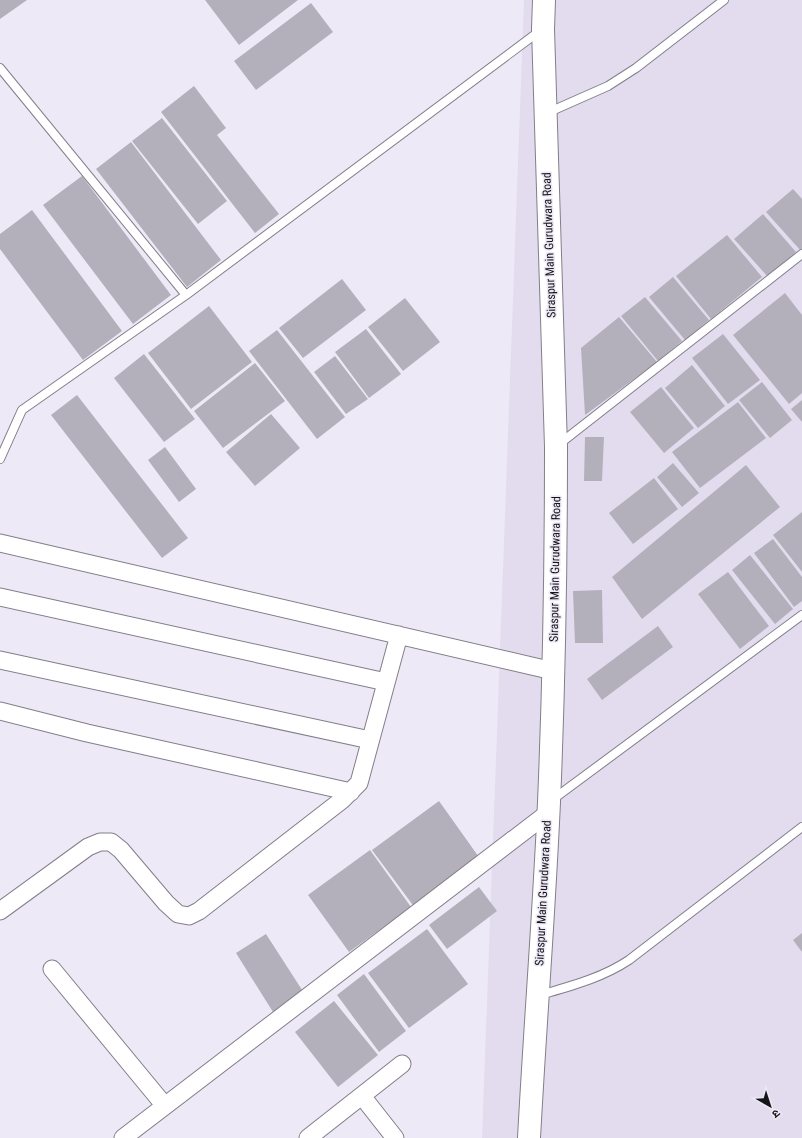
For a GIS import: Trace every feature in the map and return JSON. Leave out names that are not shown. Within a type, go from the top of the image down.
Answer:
[{"type":"street","name":"Siraspur Main Gurudwara Road","points":[[529,1138],[548,808],[553,670],[556,447],[545,114],[543,29],[544,0]]},
{"type":"street","points":[[0,543],[553,670]]},
{"type":"street","points":[[0,597],[386,682]]},
{"type":"street","points":[[0,911],[88,847],[100,842],[111,842],[121,850],[166,903],[178,914],[189,916],[199,911],[342,800],[358,783],[399,635]]},
{"type":"street","points":[[0,660],[370,740]]},
{"type":"street","points":[[0,711],[87,733],[351,792]]},
{"type":"street","points":[[123,1138],[548,808]]},
{"type":"street","points":[[52,969],[165,1106]]},
{"type":"street","points":[[319,1135],[362,1096],[402,1064]]},
{"type":"street","points":[[362,1096],[395,1138]]},
{"type":"lane","points":[[545,114],[608,86],[636,68],[724,0]]},
{"type":"lane","points":[[0,459],[22,410],[186,295],[543,29]]},
{"type":"lane","points":[[0,68],[186,295]]},
{"type":"lane","points":[[556,447],[802,254]]},
{"type":"lane","points":[[548,808],[802,615]]},
{"type":"lane","points":[[537,996],[596,978],[615,970],[636,956],[802,827]]},
{"type":"shaded area","points":[[524,0],[802,0],[802,1138],[482,1138]]},
{"type":"building","points":[[0,0],[27,0],[0,19]]},
{"type":"building","points":[[205,0],[298,0],[239,45]]},
{"type":"building","points":[[311,3],[333,32],[256,90],[234,61]]},
{"type":"building","points":[[194,86],[226,128],[217,135],[279,214],[255,233],[161,112]]},
{"type":"building","points":[[162,118],[227,201],[198,224],[132,141]]},
{"type":"building","points":[[131,142],[221,260],[187,287],[96,169]]},
{"type":"building","points":[[82,176],[171,295],[133,324],[43,205]]},
{"type":"building","points":[[793,189],[802,199],[801,251],[766,212]]},
{"type":"building","points":[[32,210],[122,331],[83,360],[0,249],[0,234]]},
{"type":"building","points":[[763,214],[796,252],[768,277],[734,239]]},
{"type":"building","points":[[727,235],[762,277],[711,319],[676,276]]},
{"type":"building","points":[[673,277],[709,320],[685,340],[649,297]]},
{"type":"building","points":[[342,279],[366,310],[303,358],[279,328]]},
{"type":"building","points":[[785,293],[802,315],[802,393],[789,404],[733,335]]},
{"type":"building","points":[[645,297],[682,341],[658,361],[621,316]]},
{"type":"building","points":[[405,298],[440,342],[403,371],[368,327]]},
{"type":"building","points":[[209,306],[252,362],[191,409],[148,353]]},
{"type":"building","points":[[619,317],[657,362],[585,415],[581,348]]},
{"type":"building","points":[[366,329],[401,374],[369,398],[335,352]]},
{"type":"building","points":[[277,330],[345,417],[317,439],[249,351]]},
{"type":"building","points":[[723,334],[760,380],[728,404],[692,358]]},
{"type":"building","points":[[144,354],[195,419],[164,442],[114,378]]},
{"type":"building","points":[[335,356],[368,399],[346,414],[314,372]]},
{"type":"building","points":[[255,363],[285,401],[223,448],[194,411]]},
{"type":"building","points":[[692,365],[725,406],[698,428],[665,388]]},
{"type":"building","points":[[762,382],[792,420],[770,438],[739,400]]},
{"type":"building","points":[[661,387],[694,428],[664,453],[630,412]]},
{"type":"building","points":[[77,395],[188,538],[162,558],[51,415]]},
{"type":"building","points":[[802,400],[802,422],[791,409]]},
{"type":"building","points":[[738,402],[766,438],[700,488],[672,452]]},
{"type":"building","points":[[271,414],[300,448],[255,486],[226,452]]},
{"type":"building","points":[[585,437],[604,437],[602,481],[584,481]]},
{"type":"building","points":[[165,447],[196,489],[179,502],[148,460]]},
{"type":"building","points":[[673,463],[699,493],[682,507],[657,477]]},
{"type":"building","points":[[746,465],[780,507],[642,619],[612,577]]},
{"type":"building","points":[[654,478],[678,509],[633,544],[609,513]]},
{"type":"building","points":[[802,512],[802,572],[773,535]]},
{"type":"building","points":[[773,539],[802,577],[802,601],[794,607],[754,553]]},
{"type":"building","points":[[750,555],[793,609],[775,624],[732,570]]},
{"type":"building","points":[[728,572],[769,626],[740,649],[698,594]]},
{"type":"building","points":[[602,590],[603,643],[575,643],[573,591]]},
{"type":"building","points":[[658,626],[673,647],[602,700],[587,679]]},
{"type":"building","points":[[439,801],[481,860],[415,908],[372,850]]},
{"type":"building","points":[[370,850],[411,907],[349,952],[308,895]]},
{"type":"building","points":[[479,887],[497,911],[447,949],[429,925]]},
{"type":"building","points":[[427,929],[468,984],[409,1028],[368,973]]},
{"type":"building","points":[[802,933],[802,952],[793,940]]},
{"type":"building","points":[[266,934],[304,993],[273,1012],[236,953]]},
{"type":"building","points":[[364,974],[406,1031],[379,1052],[337,995]]},
{"type":"building","points":[[334,1001],[378,1055],[338,1087],[295,1032]]}]
